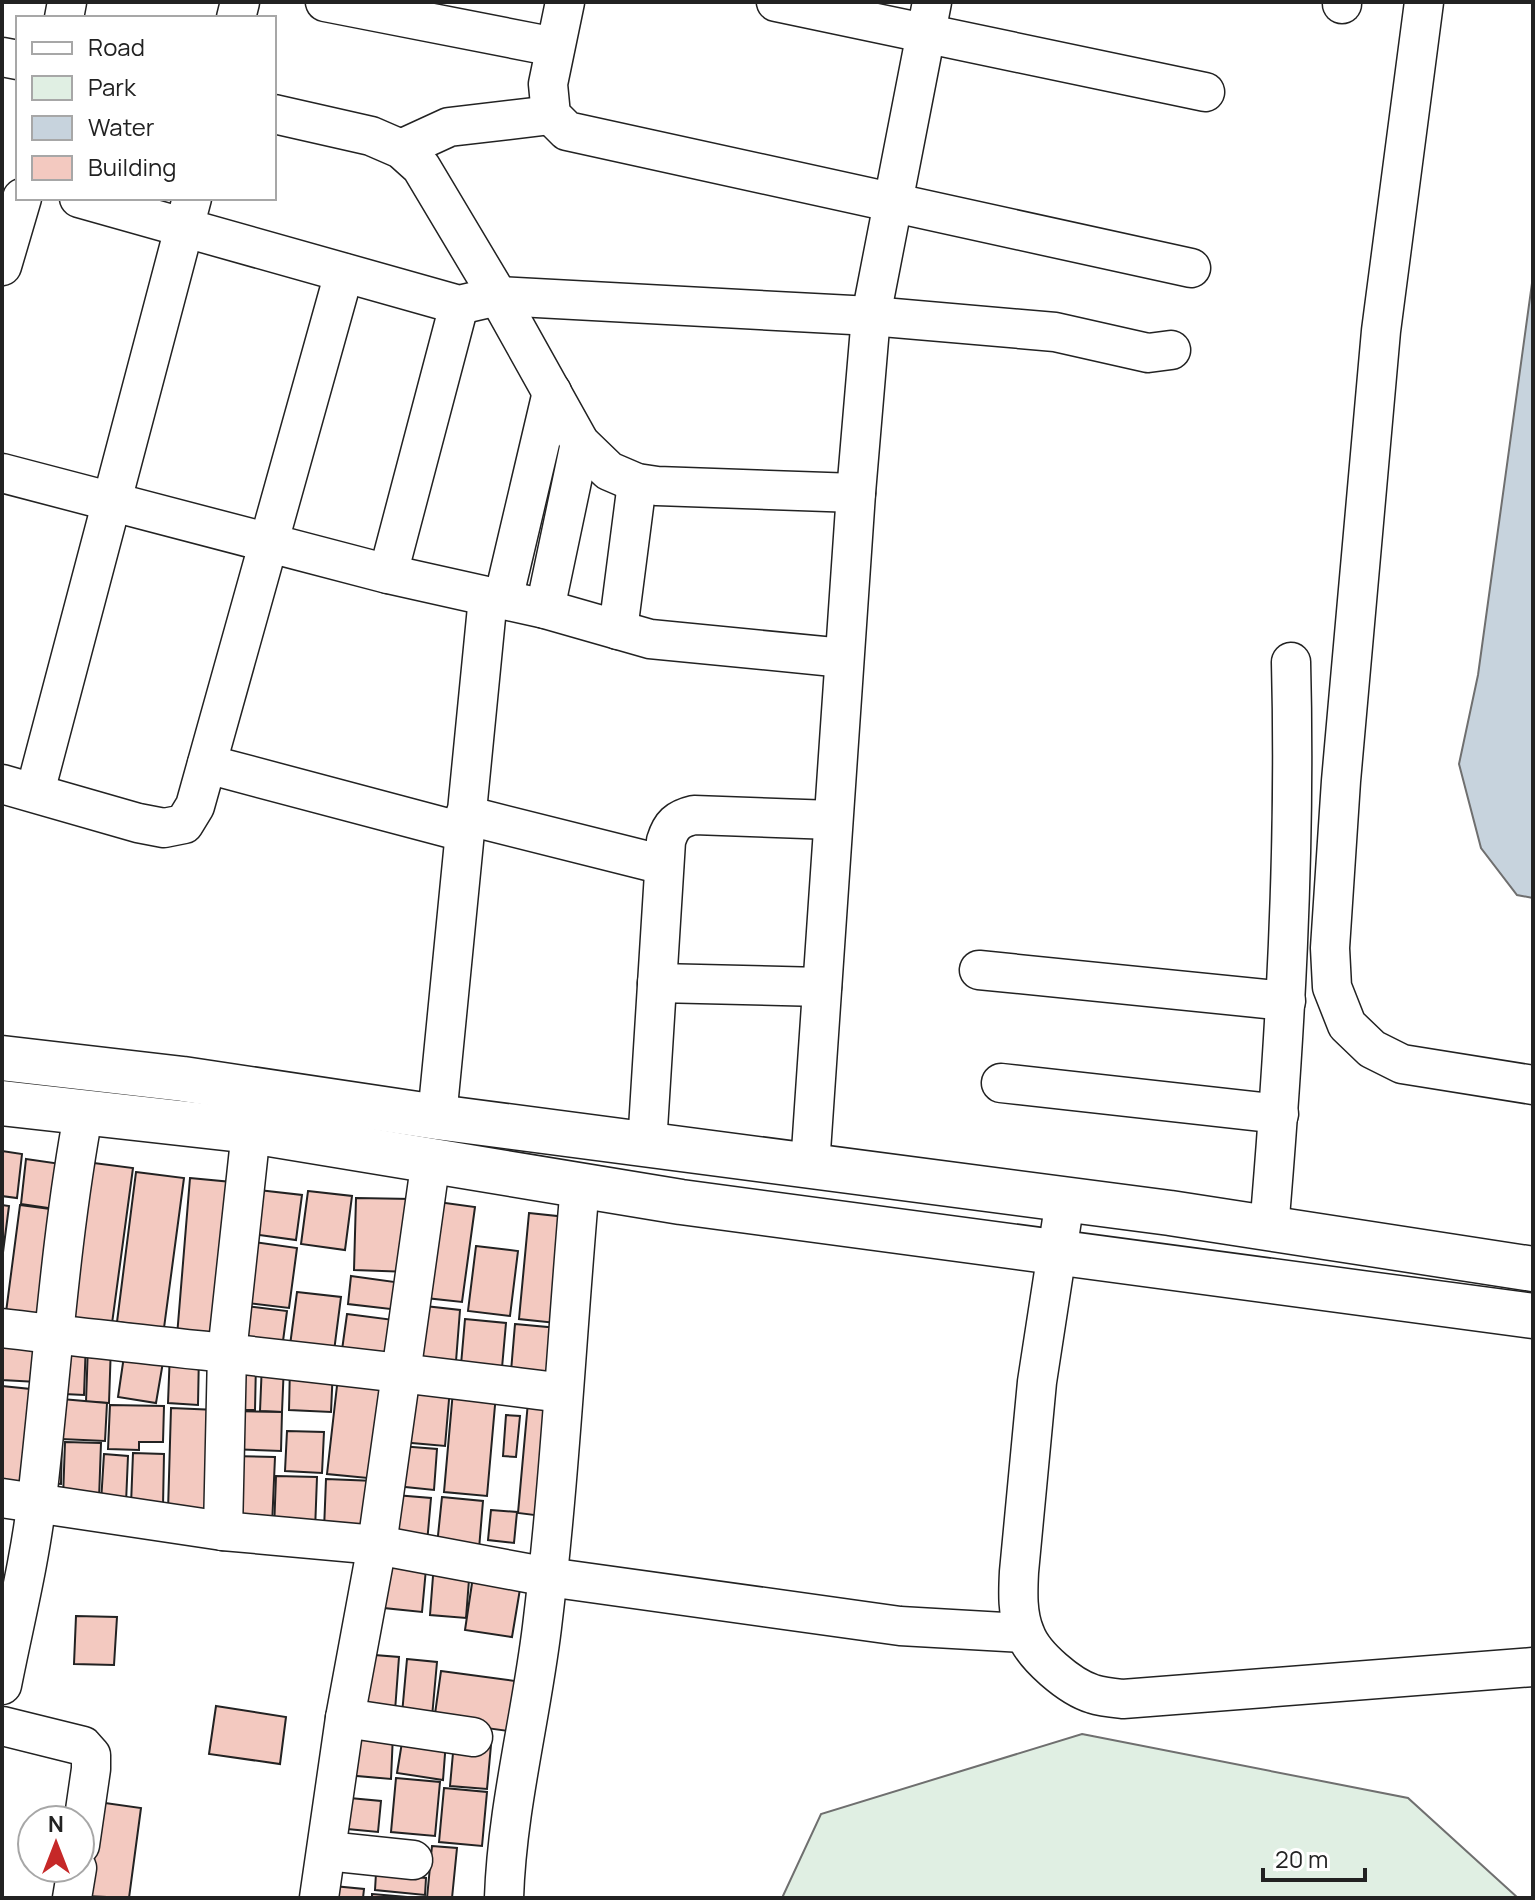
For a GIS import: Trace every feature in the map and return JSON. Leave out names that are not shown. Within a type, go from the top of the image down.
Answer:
[{"type":"main road","points":[[2,1058],[197,1080],[434,1138],[580,1185],[681,1202],[1533,1316]]},
{"type":"main road","points":[[2,1103],[251,1131],[647,1145],[1065,1200],[1533,1269]]},
{"type":"street","points":[[325,2],[555,47]]},
{"type":"street","points":[[565,2],[548,84],[551,115],[567,131],[605,142],[1191,268]]},
{"type":"street","points":[[776,2],[928,17],[1205,92]]},
{"type":"street","points":[[1424,2],[1381,331],[1341,781],[1330,948],[1332,987],[1347,1025],[1372,1049],[1402,1064],[1533,1085]]},
{"type":"street","points":[[810,1166],[844,658],[871,316],[928,17]]},
{"type":"street","points":[[276,114],[371,136],[401,149],[421,167],[580,443],[609,471],[637,483],[856,493]]},
{"type":"street","points":[[401,149],[449,127],[551,115]]},
{"type":"street","points":[[2,266],[21,200]]},
{"type":"street","points":[[94,200],[188,213],[344,273],[459,305],[498,296],[871,316],[1055,332],[1148,353],[1171,350]]},
{"type":"street","points":[[188,213],[112,503],[18,788],[138,823],[164,828],[184,824],[195,806],[344,273]]},
{"type":"street","points":[[388,574],[459,305]]},
{"type":"street","points":[[319,1898],[345,1718],[377,1545],[434,1138],[464,823],[495,598],[552,392]]},
{"type":"street","points":[[545,609],[580,443]]},
{"type":"street","points":[[2,473],[388,574],[545,609],[667,642],[844,658]]},
{"type":"street","points":[[618,630],[637,483]]},
{"type":"street","points":[[1269,1229],[1286,1001],[1294,778],[1291,662]]},
{"type":"street","points":[[207,764],[664,865]]},
{"type":"street","points":[[647,1145],[664,865],[670,827],[681,818],[694,815],[833,820]]},
{"type":"street","points":[[979,970],[1286,1001]]},
{"type":"street","points":[[657,983],[822,987]]},
{"type":"street","points":[[1001,1083],[1279,1114]]},
{"type":"street","points":[[2,1685],[20,1500],[53,1334],[84,1110]]},
{"type":"street","points":[[223,1531],[227,1353],[251,1131]]},
{"type":"street","points":[[504,1898],[511,1815],[548,1577],[580,1185]]},
{"type":"street","points":[[1065,1200],[1025,1487],[1018,1600],[1024,1633],[1035,1651],[1076,1687],[1095,1695],[1123,1699],[1533,1667]]},
{"type":"street","points":[[2,1328],[399,1371],[562,1393]]},
{"type":"street","points":[[20,1500],[223,1531],[377,1545],[548,1577],[900,1626],[1024,1633]]},
{"type":"street","points":[[345,1718],[473,1737]]},
{"type":"street","points":[[2,1726],[83,1746],[91,1755],[86,1804]]},
{"type":"street","points":[[327,1851],[413,1860]]},
{"type":"green space","points":[[1082,1734],[1408,1798],[1518,1898],[782,1898],[821,1814]]},
{"type":"water","points":[[1533,276],[1533,898],[1517,895],[1481,848],[1459,764],[1478,675]]},
{"type":"building","points":[[2,1151],[22,1154],[17,1198],[2,1196]]},
{"type":"building","points":[[26,1159],[61,1164],[55,1209],[21,1204]]},
{"type":"building","points":[[86,1162],[133,1168],[111,1331],[65,1325]]},
{"type":"building","points":[[136,1172],[184,1178],[164,1328],[117,1322]]},
{"type":"building","points":[[190,1178],[242,1183],[228,1341],[177,1336]]},
{"type":"building","points":[[250,1189],[302,1195],[296,1240],[245,1233]]},
{"type":"building","points":[[308,1191],[352,1196],[345,1250],[301,1244]]},
{"type":"building","points":[[356,1198],[412,1199],[410,1272],[354,1270]]},
{"type":"building","points":[[438,1202],[475,1207],[462,1302],[426,1298]]},
{"type":"building","points":[[2,1205],[9,1206],[2,1260]]},
{"type":"building","points":[[20,1205],[58,1210],[43,1325],[5,1320]]},
{"type":"building","points":[[529,1213],[566,1217],[556,1323],[519,1319]]},
{"type":"building","points":[[247,1241],[297,1248],[289,1308],[239,1302]]},
{"type":"building","points":[[476,1246],[518,1251],[510,1316],[468,1311]]},
{"type":"building","points":[[351,1276],[402,1283],[399,1310],[348,1304]]},
{"type":"building","points":[[297,1292],[341,1297],[333,1359],[289,1353]]},
{"type":"building","points":[[416,1305],[460,1310],[455,1374],[410,1370]]},
{"type":"building","points":[[246,1306],[287,1311],[281,1356],[240,1350]]},
{"type":"building","points":[[347,1314],[394,1320],[389,1356],[342,1350]]},
{"type":"building","points":[[465,1319],[506,1323],[501,1379],[460,1376]]},
{"type":"building","points":[[515,1324],[558,1328],[552,1386],[510,1383]]},
{"type":"building","points":[[2,1338],[39,1340],[37,1382],[2,1380]]},
{"type":"building","points":[[66,1340],[86,1341],[84,1395],[64,1394]]},
{"type":"building","points":[[88,1345],[111,1345],[109,1403],[86,1402]]},
{"type":"building","points":[[170,1351],[199,1352],[198,1405],[168,1403]]},
{"type":"building","points":[[124,1356],[163,1362],[156,1403],[118,1397]]},
{"type":"building","points":[[234,1361],[256,1362],[255,1410],[233,1410]]},
{"type":"building","points":[[262,1363],[284,1364],[282,1412],[260,1411]]},
{"type":"building","points":[[290,1366],[333,1368],[331,1412],[289,1410]]},
{"type":"building","points":[[338,1377],[388,1382],[378,1479],[327,1474]]},
{"type":"building","points":[[406,1384],[450,1388],[445,1446],[401,1442]]},
{"type":"building","points":[[2,1386],[40,1390],[30,1490],[2,1488]]},
{"type":"building","points":[[453,1391],[496,1394],[487,1496],[444,1492]]},
{"type":"building","points":[[50,1398],[107,1403],[105,1441],[62,1439],[61,1484],[47,1483]]},
{"type":"building","points":[[528,1402],[552,1405],[542,1516],[518,1513]]},
{"type":"building","points":[[110,1405],[164,1406],[163,1442],[139,1442],[139,1450],[108,1449]]},
{"type":"building","points":[[171,1408],[217,1410],[213,1513],[168,1511]]},
{"type":"building","points":[[230,1411],[282,1412],[281,1451],[228,1449]]},
{"type":"building","points":[[506,1415],[520,1416],[516,1457],[503,1456]]},
{"type":"building","points":[[287,1431],[324,1432],[322,1473],[285,1471]]},
{"type":"building","points":[[65,1442],[101,1443],[99,1499],[63,1498]]},
{"type":"building","points":[[400,1446],[437,1449],[434,1490],[396,1486]]},
{"type":"building","points":[[133,1453],[164,1454],[163,1506],[131,1505]]},
{"type":"building","points":[[104,1454],[128,1456],[126,1503],[101,1502]]},
{"type":"building","points":[[229,1456],[275,1457],[272,1526],[226,1525]]},
{"type":"building","points":[[276,1476],[317,1477],[315,1531],[274,1530]]},
{"type":"building","points":[[326,1479],[375,1481],[373,1532],[324,1530]]},
{"type":"building","points":[[395,1495],[431,1498],[427,1543],[391,1540]]},
{"type":"building","points":[[442,1497],[483,1501],[479,1549],[437,1545]]},
{"type":"building","points":[[491,1510],[517,1512],[514,1543],[488,1540]]},
{"type":"building","points":[[390,1554],[427,1558],[422,1612],[384,1608]]},
{"type":"building","points":[[434,1563],[470,1567],[466,1618],[430,1615]]},
{"type":"building","points":[[474,1570],[522,1577],[512,1637],[465,1630]]},
{"type":"building","points":[[76,1616],[117,1617],[114,1665],[74,1664]]},
{"type":"building","points":[[362,1654],[399,1657],[395,1711],[357,1709]]},
{"type":"building","points":[[407,1659],[437,1662],[432,1717],[402,1714]]},
{"type":"building","points":[[441,1671],[515,1681],[508,1731],[434,1721]]},
{"type":"building","points":[[216,1706],[286,1717],[280,1764],[209,1754]]},
{"type":"building","points":[[352,1724],[393,1734],[391,1779],[346,1775]]},
{"type":"building","points":[[403,1736],[446,1741],[443,1780],[397,1773]]},
{"type":"building","points":[[454,1742],[491,1745],[487,1789],[450,1786]]},
{"type":"building","points":[[396,1778],[440,1782],[435,1836],[391,1832]]},
{"type":"building","points":[[444,1788],[487,1792],[482,1846],[439,1842]]},
{"type":"building","points":[[339,1797],[381,1801],[378,1832],[337,1828]]},
{"type":"building","points":[[98,1802],[141,1808],[129,1898],[85,1896],[87,1884],[96,1884]]},
{"type":"building","points":[[432,1846],[457,1848],[452,1898],[427,1898]]},
{"type":"building","points":[[376,1873],[426,1878],[425,1895],[375,1890]]},
{"type":"building","points":[[323,1885],[364,1889],[363,1898],[322,1898]]},
{"type":"building","points":[[372,1894],[419,1898],[372,1898]]}]
